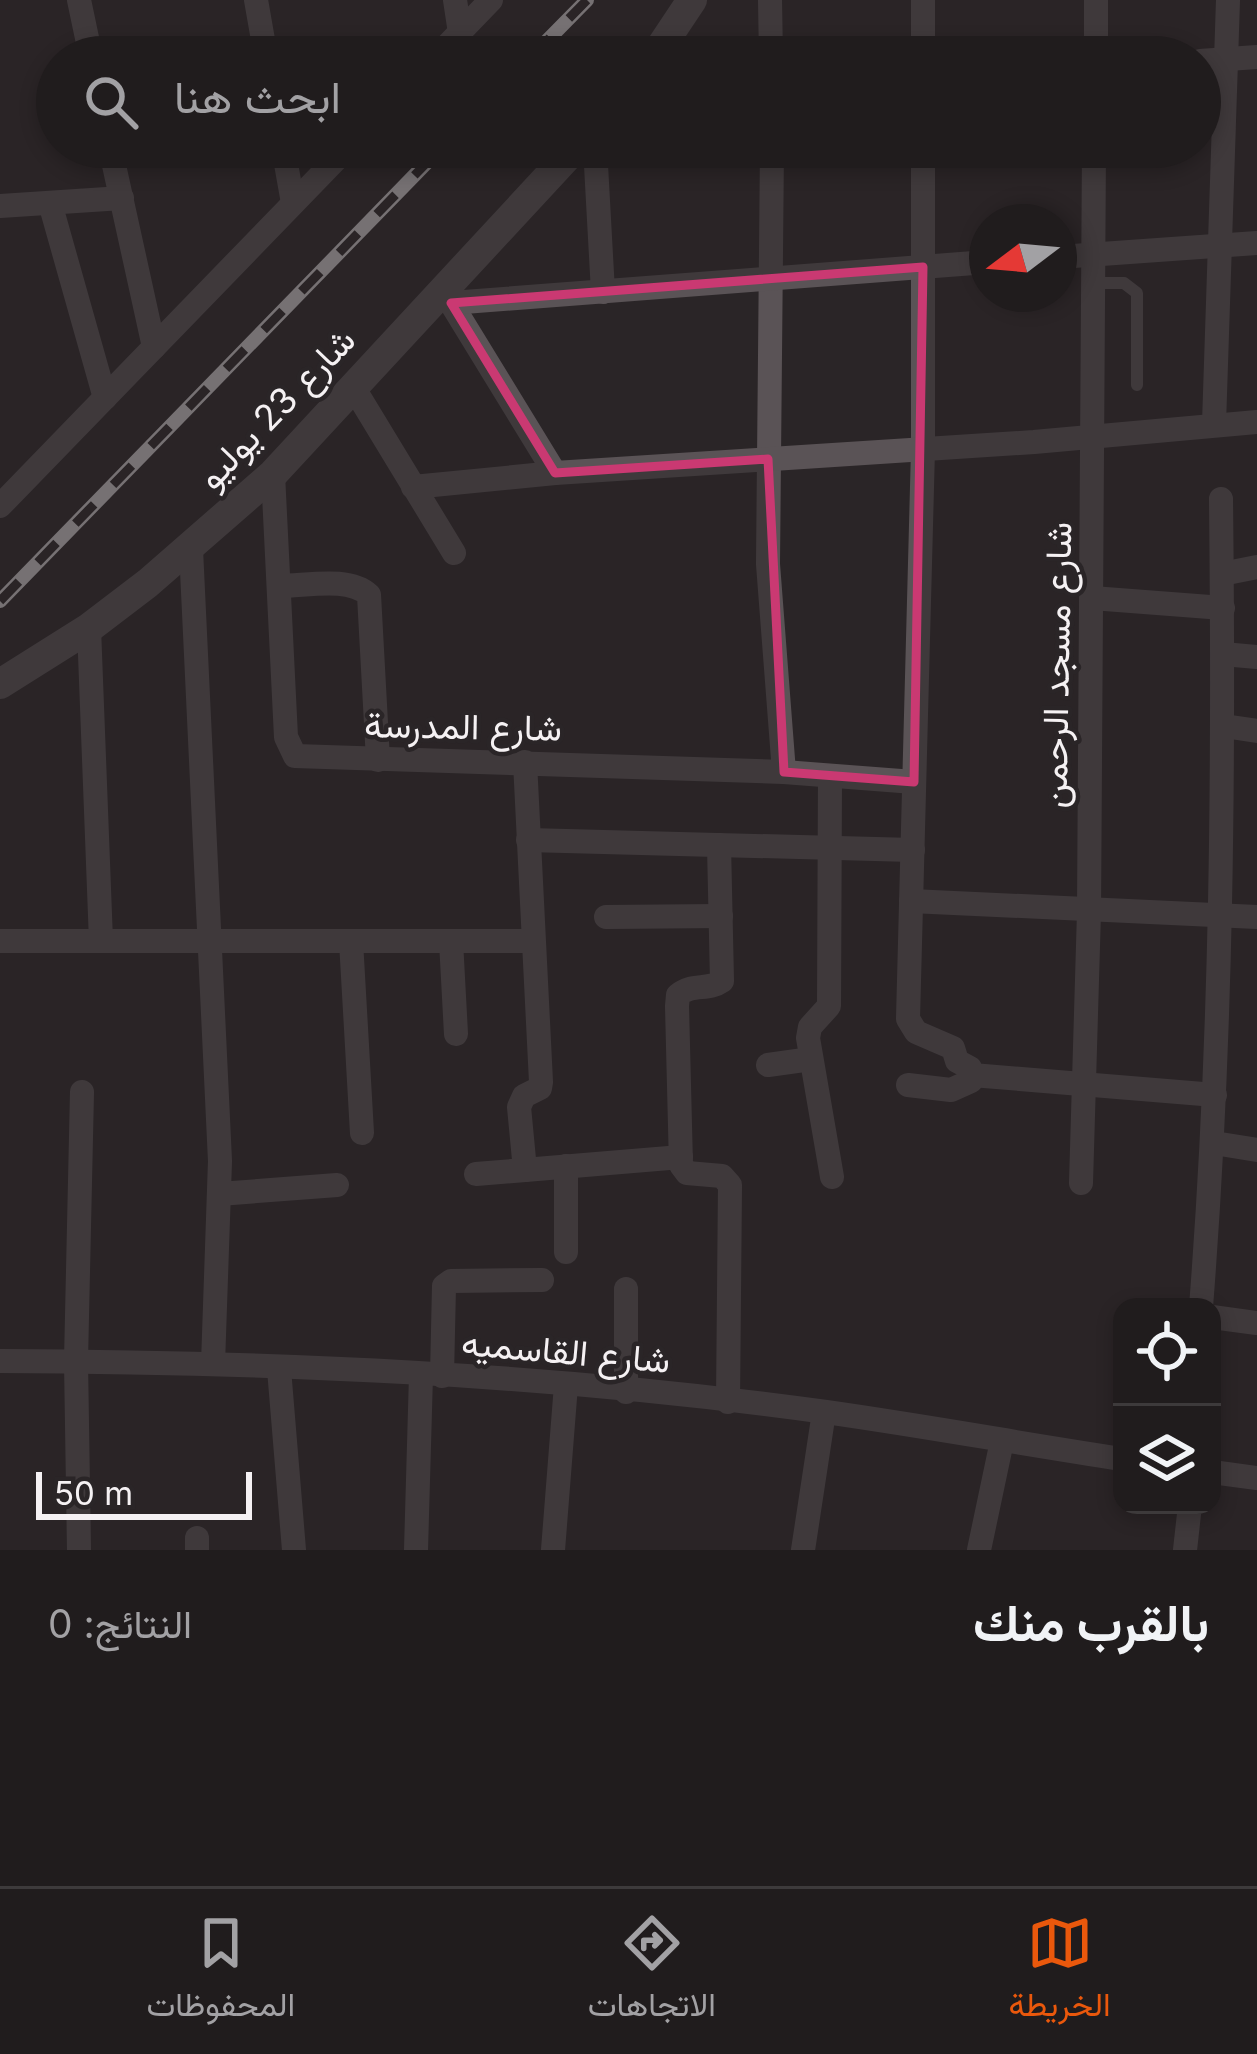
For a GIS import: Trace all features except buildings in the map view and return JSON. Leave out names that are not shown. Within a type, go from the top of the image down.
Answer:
[{"type":"street","points":[[79,0],[87,36]]},
{"type":"street","points":[[256,0],[262,36]]},
{"type":"street","points":[[454,0],[460,33]]},
{"type":"street","points":[[457,36],[491,0]]},
{"type":"street","points":[[668,36],[692,0]]},
{"type":"street","points":[[770,0],[771,36]]},
{"type":"street","points":[[923,0],[923,36]]},
{"type":"street","points":[[1096,0],[1096,36]]},
{"type":"street","points":[[1214,424],[1228,0]]},
{"type":"street","points":[[1221,60],[1257,57]]},
{"type":"street","points":[[115,168],[154,346]]},
{"type":"street","points":[[286,168],[292,203]]},
{"type":"street","points":[[0,506],[327,168]]},
{"type":"street","name":"شارع 23 يوليو","points":[[0,684],[89,628],[191,549],[273,474],[352,385],[447,296],[558,168]]},
{"type":"street","points":[[596,168],[603,292]]},
{"type":"street","points":[[772,168],[769,582],[784,772]]},
{"type":"street","points":[[908,1085],[959,1089],[972,1075],[970,1068],[957,1061],[953,1048],[910,1027],[923,168]]},
{"type":"street","name":"شارع مسجد الرحمن","points":[[1081,1183],[1089,912],[1094,168]]},
{"type":"street","points":[[0,206],[122,198]]},
{"type":"street","points":[[50,203],[105,398]]},
{"type":"street","points":[[1077,255],[1257,243]]},
{"type":"street","points":[[555,473],[447,296],[603,292],[969,263]]},
{"type":"street","points":[[352,385],[454,553]]},
{"type":"street","points":[[413,487],[1257,422]]},
{"type":"street","name":"شارع المدرسة","points":[[273,474],[288,747],[303,759],[525,761],[914,782]]},
{"type":"street","points":[[1202,1298],[1214,1143],[1224,726],[1221,499]]},
{"type":"street","points":[[191,549],[212,941],[219,1194],[213,1364]]},
{"type":"street","points":[[1222,574],[1257,567]]},
{"type":"street","points":[[280,586],[348,585],[369,595],[378,760]]},
{"type":"street","points":[[1092,598],[1223,608]]},
{"type":"street","points":[[89,628],[100,941]]},
{"type":"street","points":[[1223,654],[1257,657]]},
{"type":"street","points":[[1224,726],[1257,731]]},
{"type":"street","points":[[525,761],[541,1082],[519,1107],[525,1170]]},
{"type":"street","points":[[830,776],[829,1006],[810,1028],[832,1177]]},
{"type":"street","points":[[528,840],[913,850]]},
{"type":"street","points":[[719,844],[722,981],[678,995],[680,1157],[687,1173],[722,1176],[730,1185],[728,1402]]},
{"type":"street","points":[[911,901],[1257,917]]},
{"type":"street","points":[[605,916],[721,916]]},
{"type":"street","points":[[0,941],[533,941]]},
{"type":"street","points":[[351,941],[362,1133]]},
{"type":"street","points":[[451,941],[456,1034]]},
{"type":"street","points":[[768,1065],[812,1059]]},
{"type":"street","points":[[972,1075],[1215,1095]]},
{"type":"street","points":[[80,1550],[76,1361],[82,1092]]},
{"type":"street","points":[[1214,1143],[1257,1150]]},
{"type":"street","points":[[476,1174],[680,1157]]},
{"type":"street","points":[[566,1166],[566,1252]]},
{"type":"street","points":[[219,1194],[337,1185]]},
{"type":"street","points":[[416,1550],[444,1286],[451,1281],[542,1280]]},
{"type":"street","points":[[626,1289],[626,1392]]},
{"type":"street","points":[[1221,1318],[1257,1323]]},
{"type":"street","name":"شارع القاسميه","points":[[0,1361],[213,1364],[566,1385],[824,1412],[1113,1458]]},
{"type":"street","points":[[279,1369],[294,1550]]},
{"type":"street","points":[[553,1550],[566,1385]]},
{"type":"street","points":[[802,1550],[824,1412]]},
{"type":"street","points":[[979,1550],[1002,1441]]},
{"type":"street","points":[[1221,1473],[1257,1478]]},
{"type":"street","points":[[1186,1550],[1189,1514]]},
{"type":"lane","points":[[1092,283],[1124,283],[1137,293],[1137,386]]},
{"type":"highlighted area","points":[[923,267],[914,782],[784,772],[768,459],[555,473],[451,303]]},
{"type":"railway","points":[[552,36],[587,0]]},
{"type":"railway","points":[[0,601],[422,168]]}]
